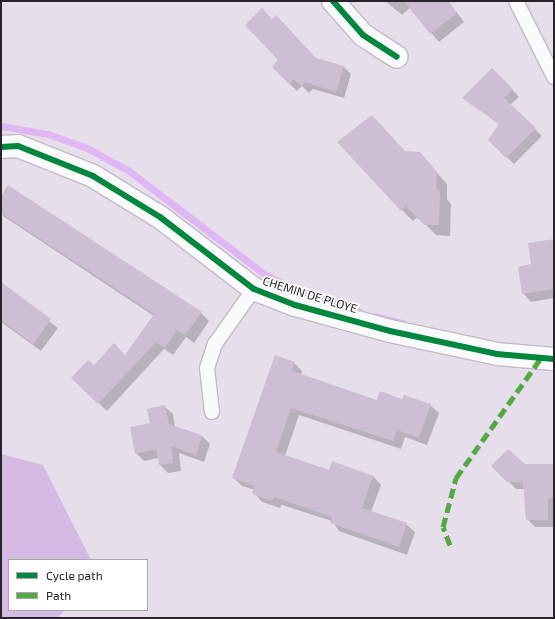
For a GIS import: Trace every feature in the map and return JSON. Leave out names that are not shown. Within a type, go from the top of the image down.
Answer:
[{"type":"street","points":[[333,1],[364,35],[397,57]]},
{"type":"street","name":"CHEMIN DE PLOYE","points":[[1,147],[18,146],[93,176],[160,217],[254,289],[296,305],[390,331],[497,354],[554,359]]},
{"type":"lane","points":[[516,1],[554,77]]},
{"type":"lane","points":[[212,412],[207,368],[215,344],[254,289]]},
{"type":"shaded area","points":[[1,454],[43,465],[90,559],[8,559],[8,611],[64,611],[58,618],[1,618]]},
{"type":"building","points":[[404,1],[448,1],[457,13],[430,34]]},
{"type":"building","points":[[262,8],[272,19],[276,15],[316,58],[344,66],[336,92],[305,82],[301,86],[294,79],[289,84],[272,67],[278,60],[245,25]]},
{"type":"building","points":[[492,68],[513,89],[504,98],[536,128],[506,158],[488,140],[499,124],[462,98]]},
{"type":"building","points":[[372,115],[405,151],[420,152],[437,172],[436,188],[440,192],[439,225],[424,225],[406,206],[401,211],[337,142]]},
{"type":"building","points":[[8,185],[202,312],[185,335],[177,330],[165,348],[156,342],[98,404],[71,378],[88,360],[94,365],[114,343],[125,355],[154,314],[1,213],[1,196]]},
{"type":"building","points":[[554,239],[554,289],[522,294],[518,267],[531,264],[528,243]]},
{"type":"building","points":[[1,282],[51,319],[33,344],[1,320]]},
{"type":"building","points":[[275,355],[295,362],[292,371],[377,400],[380,391],[402,399],[404,395],[431,404],[419,438],[397,430],[393,441],[291,408],[276,452],[329,470],[332,461],[373,476],[362,508],[407,523],[399,547],[330,523],[332,517],[274,497],[272,501],[252,494],[255,486],[232,478]]},
{"type":"building","points":[[165,405],[169,424],[202,435],[196,455],[171,446],[173,463],[159,465],[156,449],[135,454],[130,427],[150,423],[147,409]]},
{"type":"building","points":[[508,449],[525,464],[554,464],[554,498],[548,498],[548,520],[526,520],[523,482],[507,482],[491,466]]},
{"type":"waterway","points":[[1,126],[48,134],[87,148],[129,171],[263,273],[286,286],[360,312]]},
{"type":"waterway","points":[[375,316],[402,323]]},
{"type":"marked path","points":[[450,545],[443,527],[456,478],[541,358]]},
{"type":"cycle path","points":[[333,1],[363,35],[397,57]]},
{"type":"cycle path","points":[[1,147],[18,146],[93,176],[160,217],[254,289],[295,305],[390,331],[497,354],[554,359]]}]
